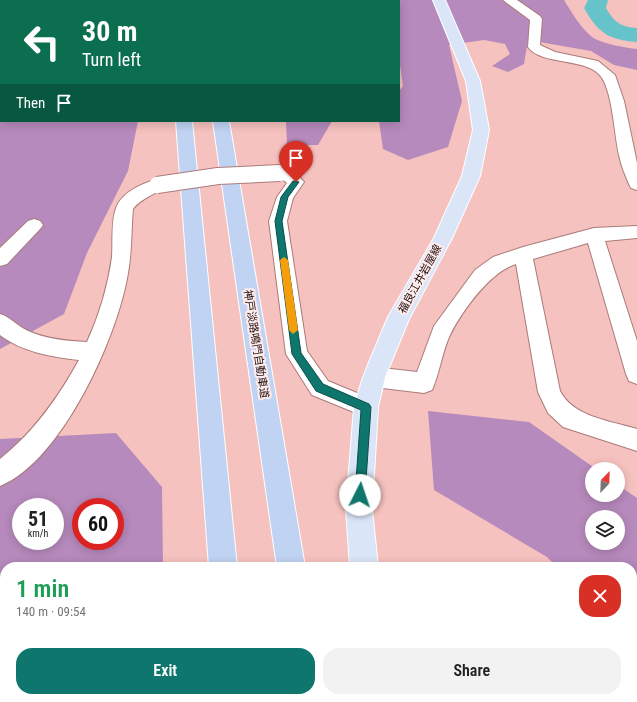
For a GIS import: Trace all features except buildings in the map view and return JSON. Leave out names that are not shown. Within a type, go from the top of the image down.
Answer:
[{"type":"highway","points":[[184,122],[223,562]]},
{"type":"highway","name":"神戸淡路鳴門自動車道","points":[[221,122],[290,562]]},
{"type":"main road","name":"福良江井岩屋線","points":[[364,562],[359,509],[366,407],[374,377],[399,317],[443,238],[471,176],[481,130],[473,81],[439,0]]},
{"type":"street","points":[[509,0],[536,19],[534,48],[551,55],[593,64],[608,75],[617,101],[627,157],[637,184]]},
{"type":"street","points":[[0,474],[19,462],[48,430],[69,399],[93,352],[117,282],[124,209],[129,200],[138,193],[157,185],[218,175],[280,173],[288,175],[296,182],[285,197],[278,221],[297,354],[320,388],[366,407]]},
{"type":"street","points":[[0,259],[34,226]]},
{"type":"street","points":[[374,377],[424,383],[442,332],[466,295],[482,275],[500,262],[523,254],[594,235],[637,232]]},
{"type":"street","points":[[594,235],[637,374]]},
{"type":"street","points":[[523,254],[549,392],[556,406],[571,419],[637,440]]},
{"type":"street","points":[[0,322],[4,326],[33,342],[61,350],[93,352]]},
{"type":"shaded area","points":[[400,0],[564,0],[573,15],[592,37],[607,43],[637,49],[637,70],[614,65],[591,51],[528,40],[524,64],[508,72],[492,66],[510,54],[505,44],[484,40],[449,45],[462,101],[448,147],[408,160],[383,149],[379,122],[400,122],[400,90],[403,86],[400,66]]},
{"type":"shaded area","points":[[0,122],[138,122],[128,171],[87,253],[64,314],[0,349]]},
{"type":"shaded area","points":[[286,122],[331,122],[318,145],[287,145]]},
{"type":"shaded area","points":[[428,411],[529,422],[586,462],[585,502],[625,502],[625,490],[637,498],[637,562],[552,562],[547,557],[434,490]]},
{"type":"shaded area","points":[[116,433],[162,487],[163,562],[0,562],[0,439]]},
{"type":"waterway","points":[[598,0],[595,8],[607,26],[616,32],[637,35]]},
{"type":"slow traffic","points":[[284,260],[293,330]]},
{"type":"route","points":[[296,182],[285,197],[278,221],[297,354],[320,388],[366,407],[360,495]]}]
